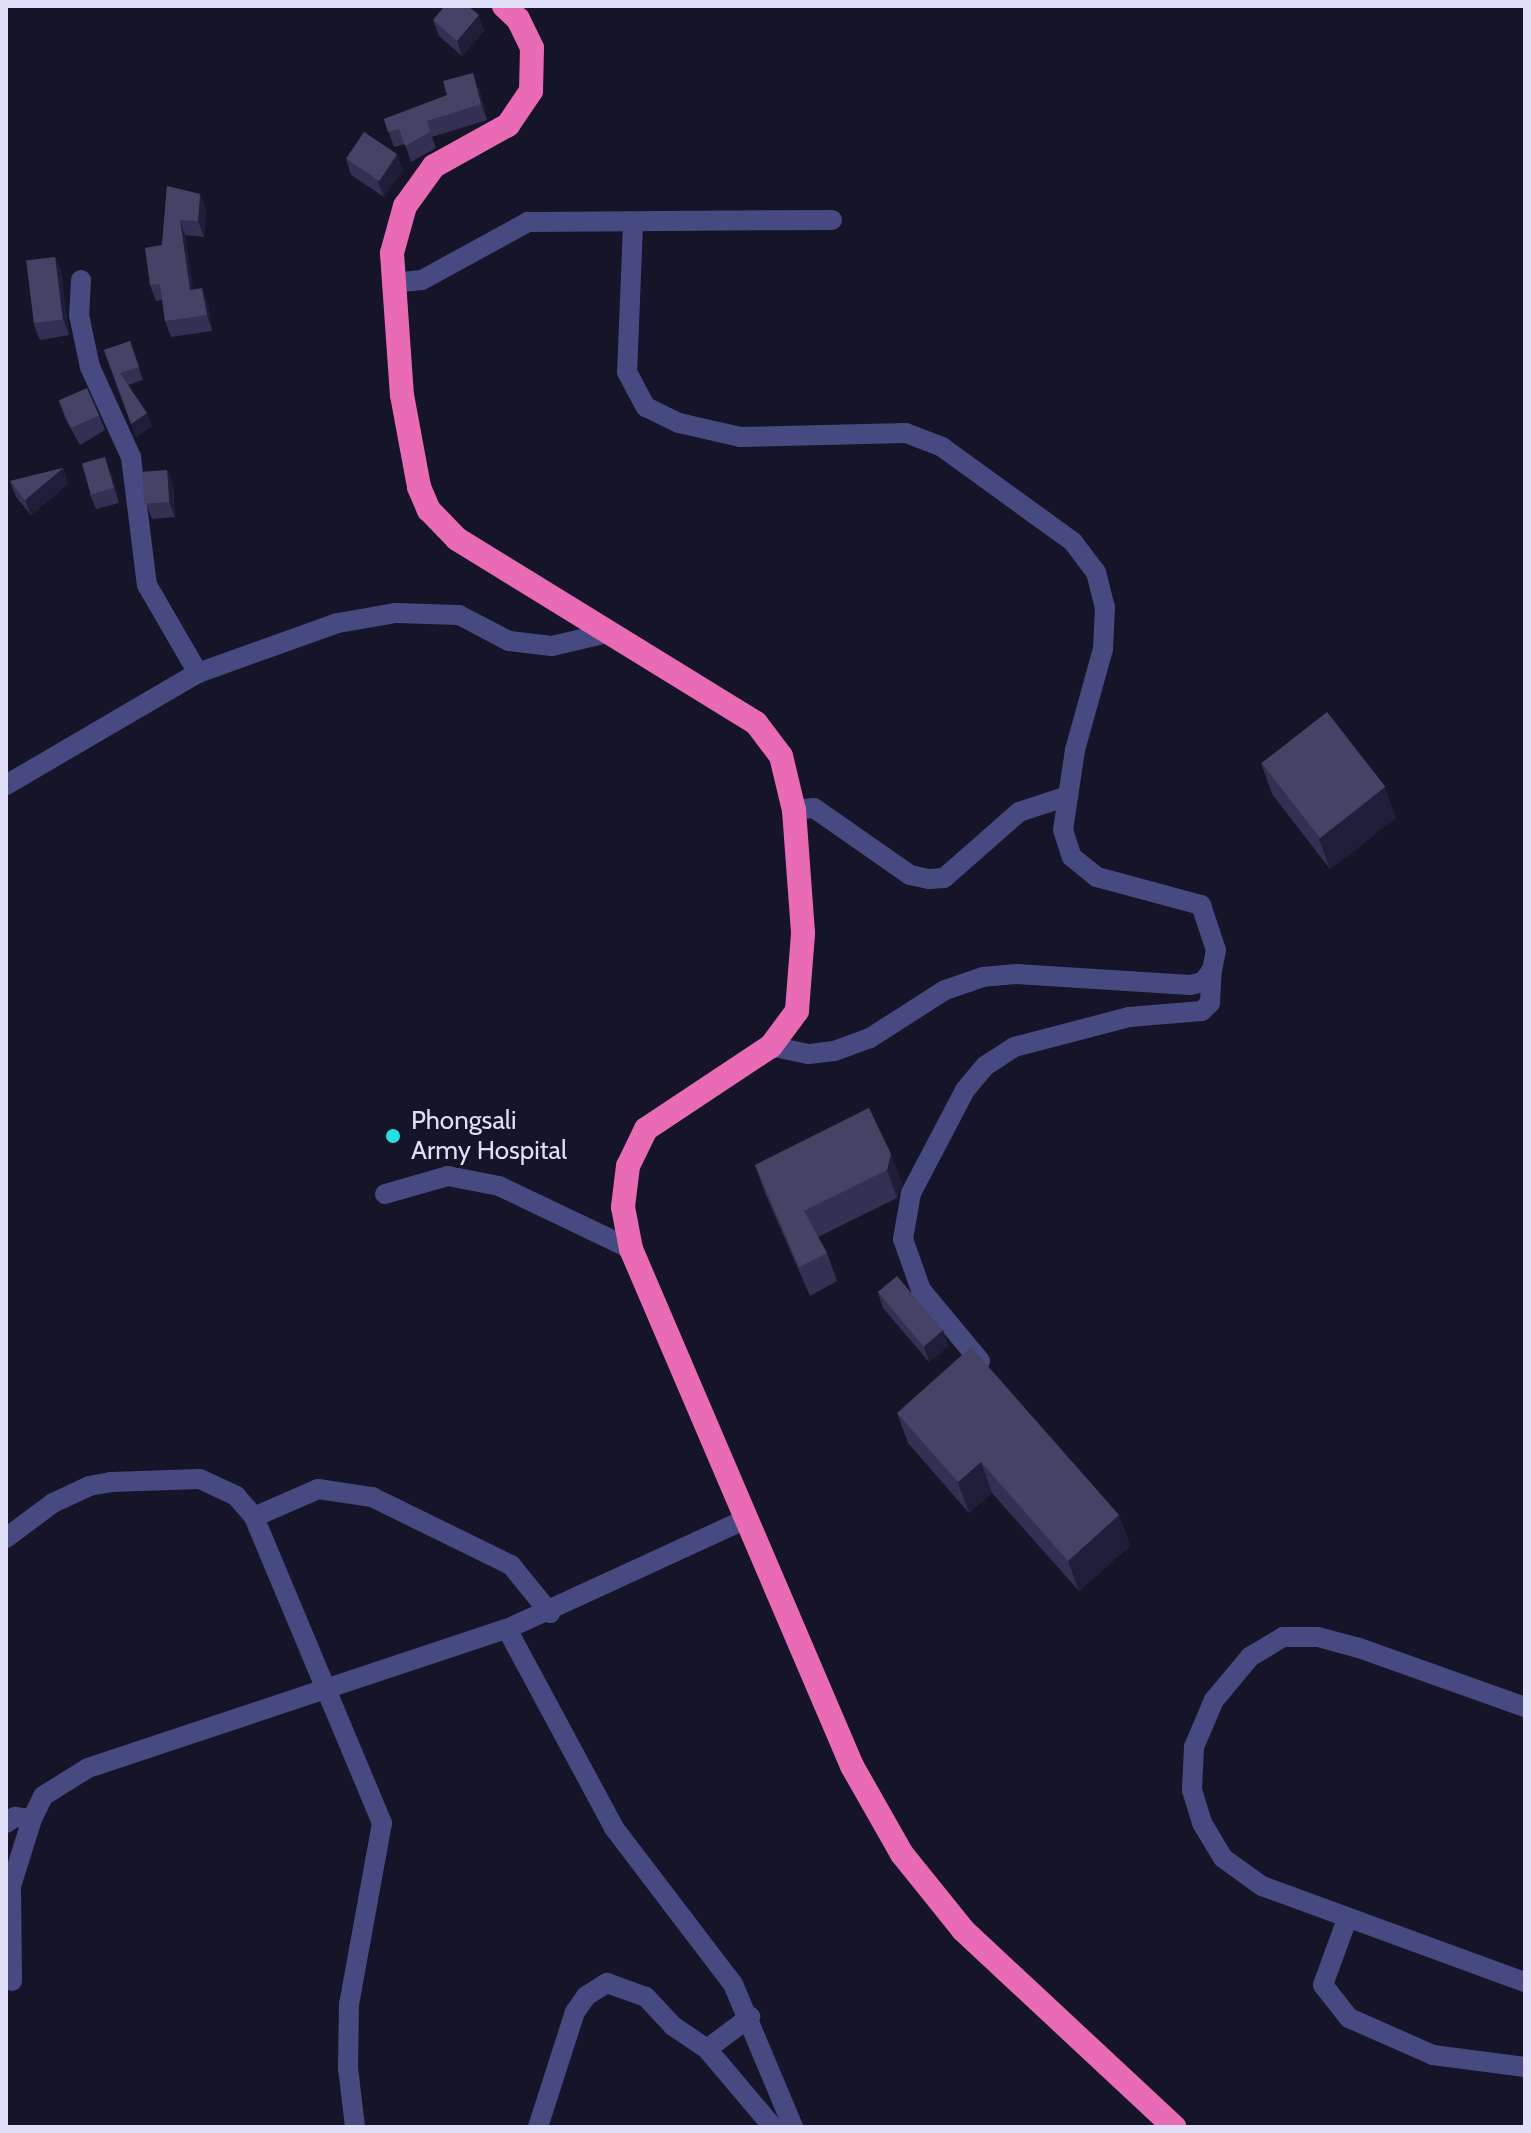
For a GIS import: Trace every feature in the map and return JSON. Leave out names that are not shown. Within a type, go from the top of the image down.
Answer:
[{"type":"highway","points":[[504,6],[518,19],[532,48],[531,91],[508,125],[434,166],[397,226],[393,283],[402,395],[414,467],[429,510],[441,526],[494,566],[756,723],[781,756],[794,810],[803,934],[801,993],[789,1027],[771,1046],[646,1129],[628,1166],[623,1207],[631,1249],[744,1520],[852,1766],[902,1854],[963,1930],[1174,2127]]},
{"type":"street","points":[[393,283],[422,280],[528,222],[576,219],[633,225],[832,220]]},
{"type":"street","points":[[633,225],[627,372],[646,407],[679,423],[740,437],[906,433],[942,447],[1073,542],[1096,572],[1105,607],[1103,649],[1068,796],[1063,830],[1072,857],[1097,877],[1201,905],[1216,950],[1210,1003],[1202,1011],[1129,1017],[1014,1047],[985,1066],[965,1090],[911,1193],[903,1239],[921,1290],[980,1361]]},
{"type":"street","points":[[81,280],[79,315],[90,367],[131,457],[147,585],[198,673]]},
{"type":"street","points":[[6,785],[198,673],[338,623],[396,613],[459,615],[509,641],[552,646],[608,633]]},
{"type":"street","points":[[794,810],[814,808],[910,875],[929,879],[944,878],[1019,812],[1068,796]]},
{"type":"street","points":[[771,1046],[808,1054],[834,1051],[870,1038],[945,990],[983,977],[1016,974],[1190,985],[1203,982],[1212,970]]},
{"type":"street","points":[[385,1194],[448,1176],[499,1186],[631,1249]]},
{"type":"street","points":[[6,1538],[53,1503],[89,1486],[111,1482],[200,1479],[236,1496],[254,1517],[382,1823],[349,2004],[355,2127]]},
{"type":"street","points":[[254,1517],[318,1489],[372,1497],[511,1565],[550,1613]]},
{"type":"street","points":[[12,1981],[11,1886],[32,1819],[43,1796],[88,1768],[550,1613],[744,1520]]},
{"type":"street","points":[[507,1629],[614,1828],[714,1954],[750,2017],[793,2127]]},
{"type":"street","points":[[1525,1707],[1318,1637],[1283,1637],[1250,1657],[1214,1700],[1194,1747],[1192,1790],[1202,1823],[1223,1858],[1262,1886],[1525,1982]]},
{"type":"street","points":[[6,1823],[15,1817],[32,1819]]},
{"type":"street","points":[[1347,1919],[1323,1985],[1349,2018],[1433,2055],[1525,2067]]},
{"type":"street","points":[[538,2127],[575,2012],[586,1996],[607,1983],[646,1997],[673,2026],[707,2049],[773,2127]]},
{"type":"street","points":[[707,2049],[750,2017]]},
{"type":"building","points":[[445,6],[468,6],[479,15],[457,41],[433,20]]},
{"type":"building","points":[[473,73],[481,104],[427,121],[430,132],[405,146],[399,129],[388,132],[384,119],[447,95],[443,81]]},
{"type":"building","points":[[364,132],[397,154],[379,181],[346,159]]},
{"type":"building","points":[[167,186],[200,194],[198,221],[180,220],[190,290],[202,288],[207,315],[165,321],[160,284],[150,285],[145,248],[162,245]]},
{"type":"building","points":[[55,257],[63,320],[34,323],[26,261]]},
{"type":"building","points":[[130,341],[139,367],[120,373],[147,413],[131,424],[104,350]]},
{"type":"building","points":[[87,388],[99,415],[71,428],[59,401]]},
{"type":"building","points":[[105,457],[114,488],[91,494],[82,464]]},
{"type":"building","points":[[63,468],[25,500],[10,481]]},
{"type":"building","points":[[167,470],[169,502],[144,504],[142,472]]},
{"type":"building","points":[[1327,712],[1385,787],[1320,838],[1262,763]]},
{"type":"building","points":[[869,1108],[891,1154],[887,1170],[804,1211],[827,1253],[799,1267],[755,1165]]},
{"type":"building","points":[[897,1276],[943,1330],[923,1346],[878,1292]]},
{"type":"building","points":[[971,1347],[1119,1515],[1068,1561],[981,1462],[958,1482],[897,1413]]},
{"type":"place","name":"Phongsali Army Hospital","points":[[393,1136]]}]
